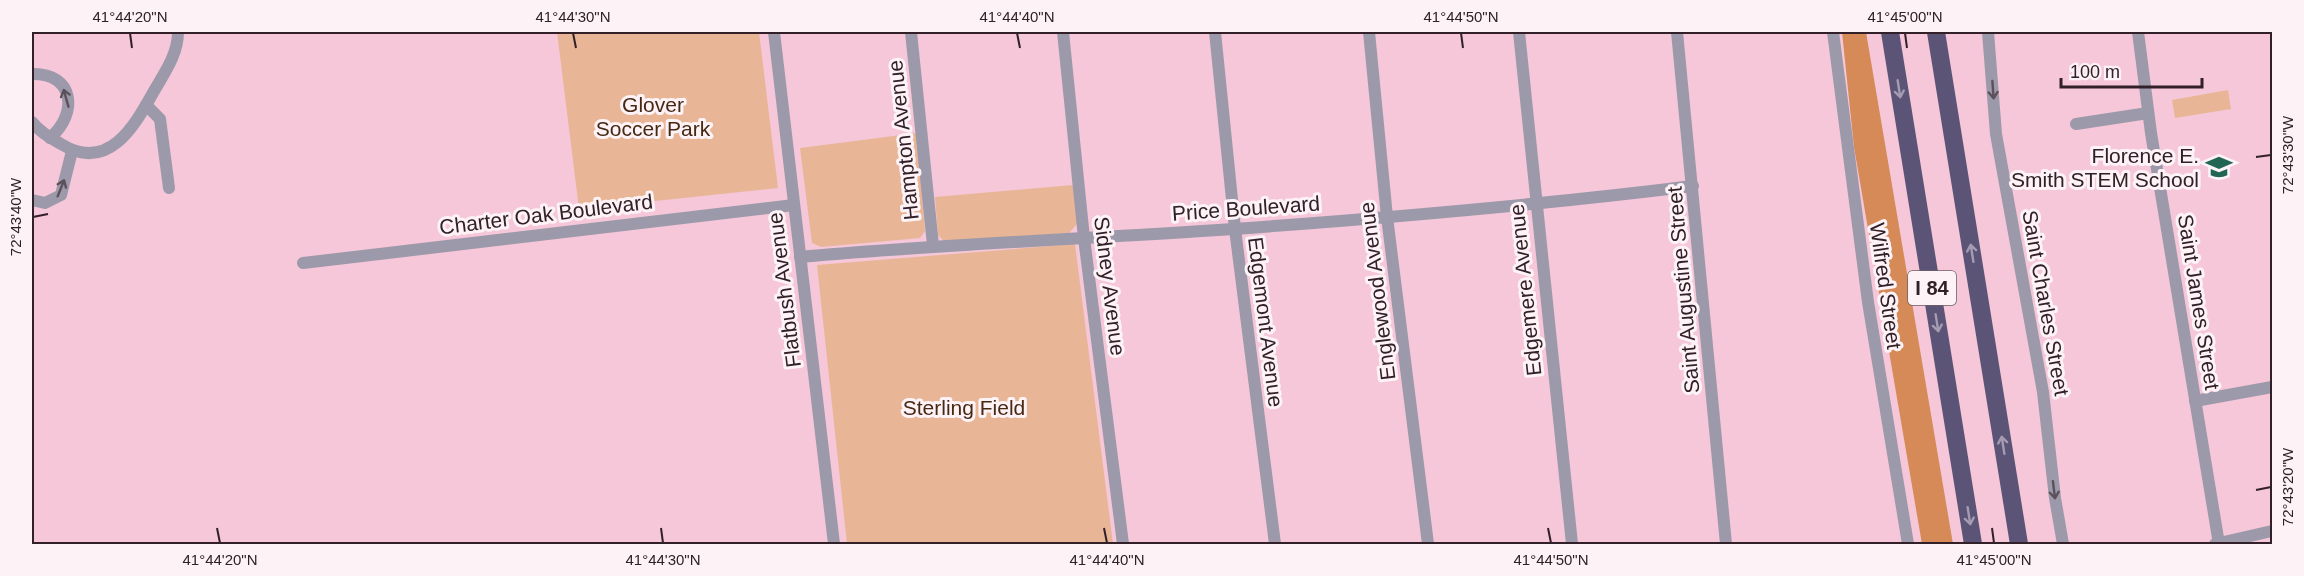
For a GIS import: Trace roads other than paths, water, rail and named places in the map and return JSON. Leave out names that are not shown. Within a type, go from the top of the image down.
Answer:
[{"type":"highway","name":"I 84","points":[[1890,32],[1973,544]]},
{"type":"highway","name":"I 84","points":[[1936,32],[2019,544]]},
{"type":"street","points":[[33,128],[72,151],[86,153],[112,147],[124,138],[146,105],[174,56],[178,32]]},
{"type":"street","name":"Flatbush Avenue","points":[[774,32],[834,544]]},
{"type":"street","name":"Hampton Avenue","points":[[911,32],[933,245]]},
{"type":"street","name":"Sidney Avenue","points":[[1063,32],[1084,238],[1123,544]]},
{"type":"street","name":"Edgemont Avenue","points":[[1215,32],[1234,229],[1275,544]]},
{"type":"street","name":"Englewood Avenue","points":[[1369,32],[1387,217],[1428,544]]},
{"type":"street","name":"Edgemere Avenue","points":[[1519,32],[1572,544]]},
{"type":"street","name":"Saint Augustine Street","points":[[1677,32],[1726,544]]},
{"type":"street","name":"Wilfred Street","points":[[1833,32],[1870,313],[1908,544]]},
{"type":"street","name":"Saint Charles Street","points":[[1988,32],[1996,134],[2043,392],[2055,498],[2063,544]]},
{"type":"street","name":"Saint James Street","points":[[2138,32],[2148,113],[2217,544]]},
{"type":"street","points":[[32,74],[47,75],[61,85],[66,93],[69,112],[62,128],[50,138]]},
{"type":"street","points":[[146,105],[160,119],[169,188]]},
{"type":"street","points":[[2076,124],[2148,113]]},
{"type":"street","points":[[32,200],[45,203],[61,195],[72,151]]},
{"type":"street","name":"Price Boulevard","points":[[800,257],[933,245],[1234,229],[1387,217],[1536,205],[1693,186]]},
{"type":"street","name":"Charter Oak Boulevard","points":[[303,262],[794,205]]},
{"type":"street","points":[[2195,401],[2272,387]]},
{"type":"street","points":[[2217,544],[2272,531]]},
{"type":"place","name":"Florence E. Smith STEM School","points":[[2219,167]]},
{"type":"park label","name":"Glover Soccer Park","points":[[653,116]]},
{"type":"park label","name":"Sterling Field","points":[[964,407]]}]
